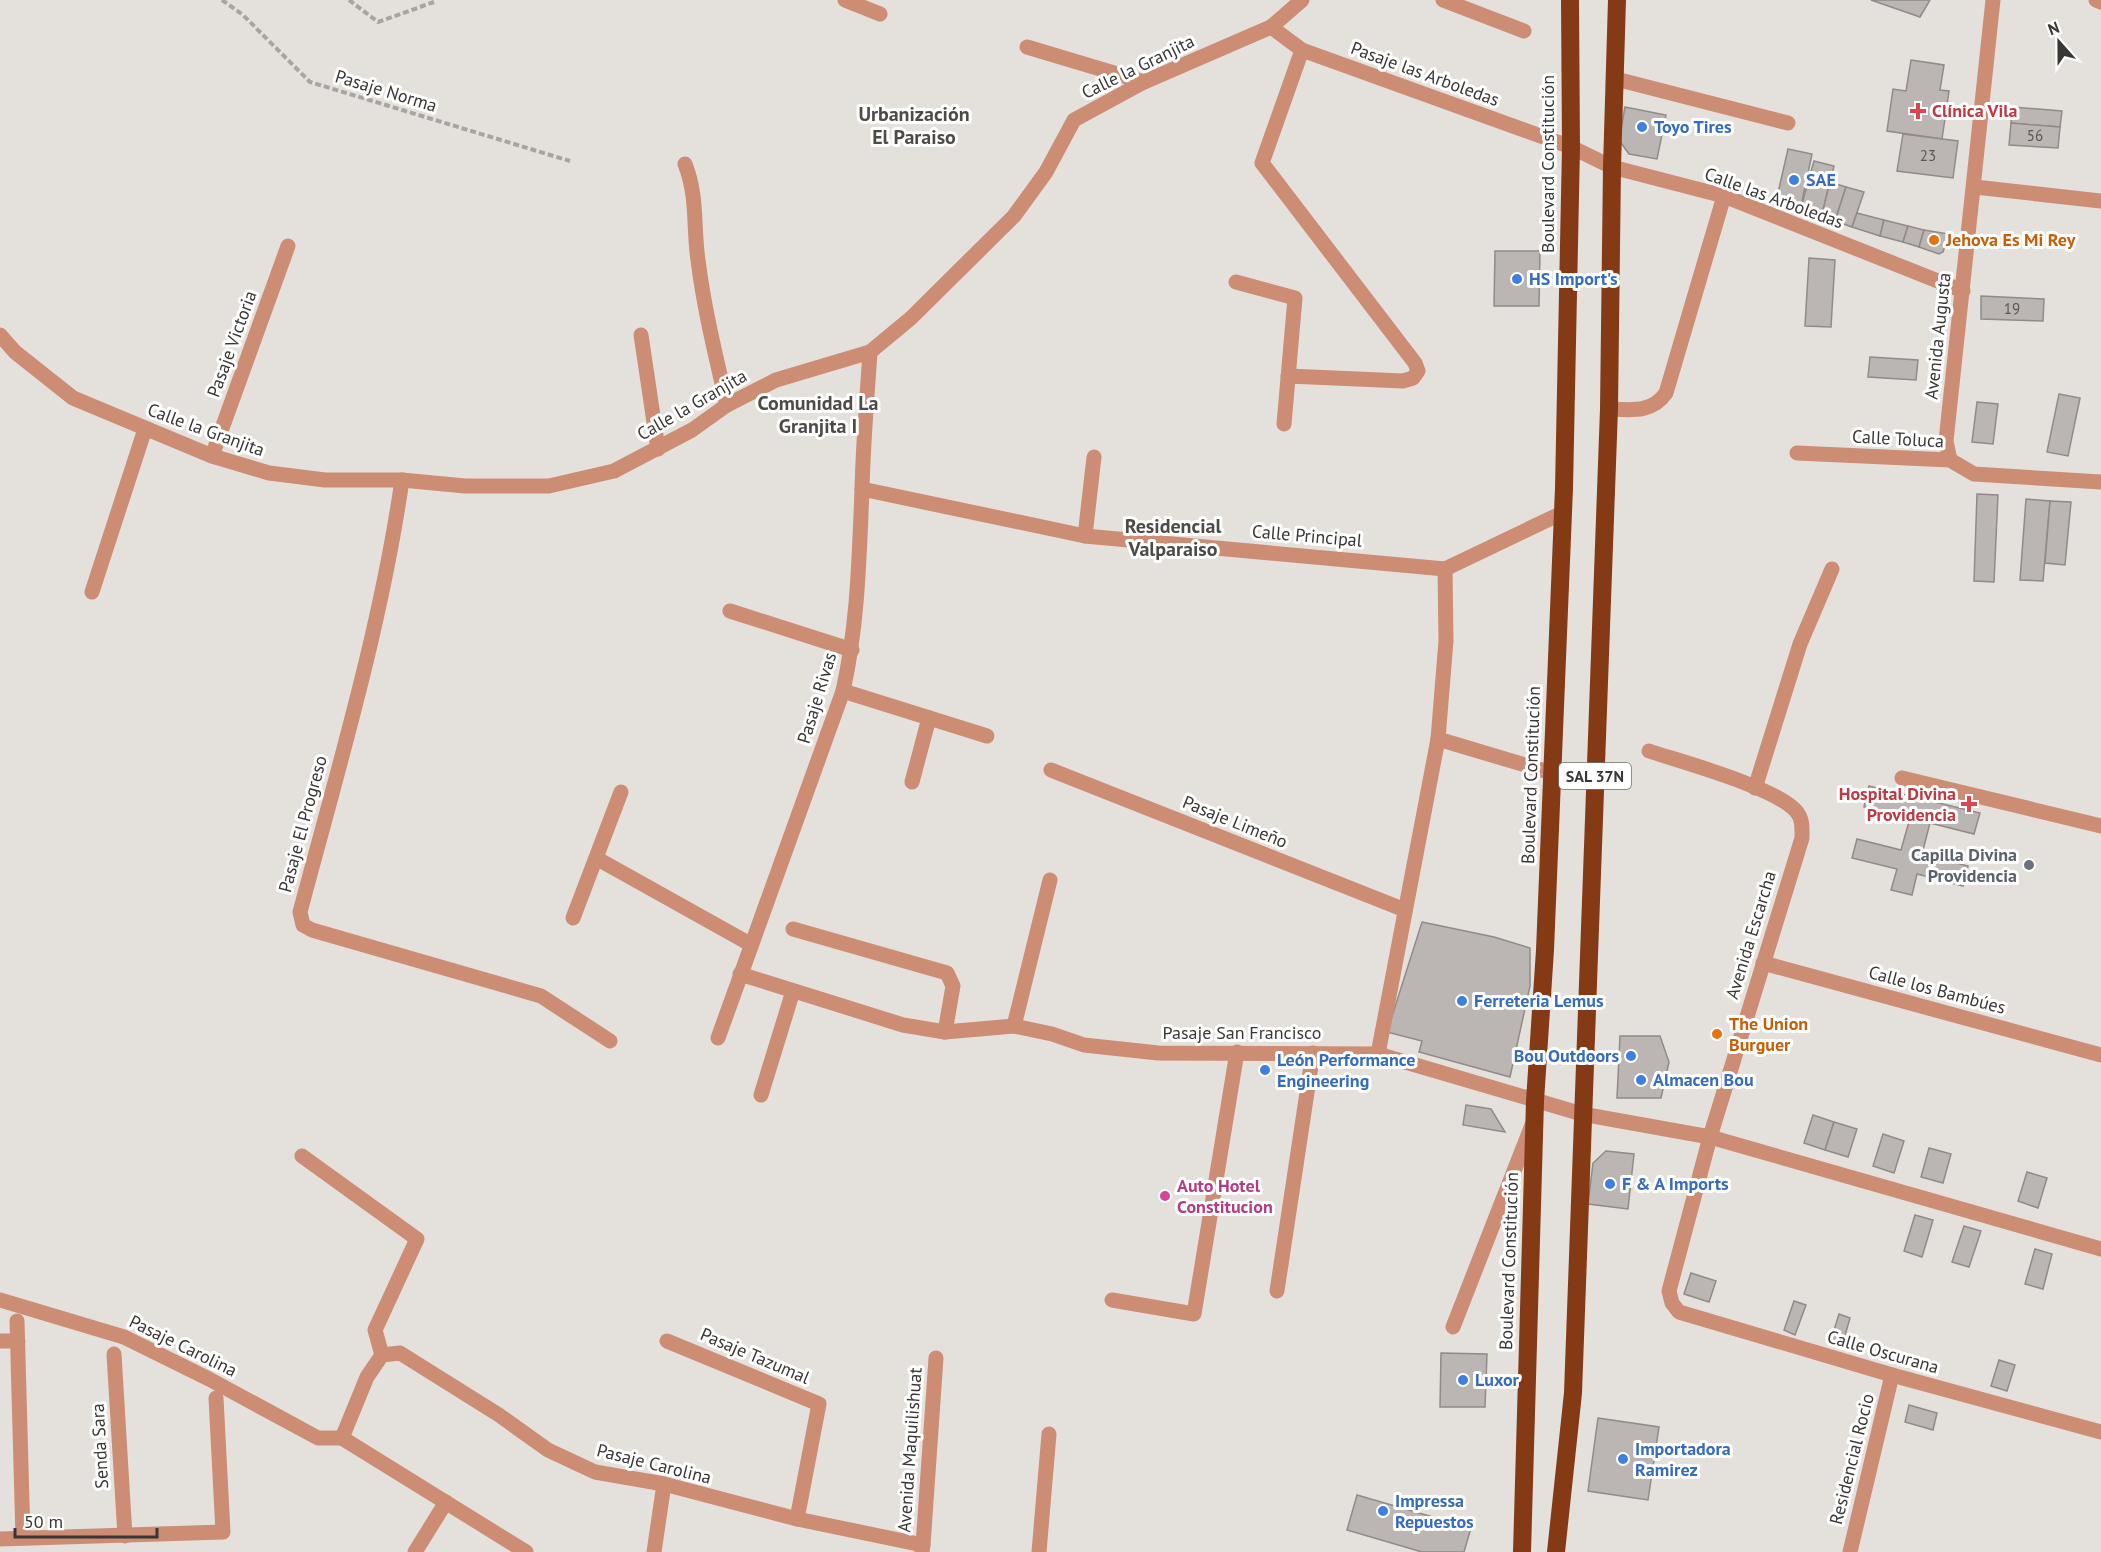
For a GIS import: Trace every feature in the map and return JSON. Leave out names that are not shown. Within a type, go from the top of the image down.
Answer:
[{"type":"highway","name":"Boulevard Constitución","points":[[1522,1552],[1534,1120],[1545,950],[1562,513],[1570,147],[1570,0]]},
{"type":"highway","name":"SAL 37N","points":[[1557,1551],[1573,1393],[1609,409],[1617,0]]},
{"type":"street","points":[[845,0],[880,14]]},
{"type":"street","name":"Calle la Granjita","points":[[0,335],[15,352],[73,398],[212,456],[269,473],[325,480],[402,480],[465,486],[549,486],[614,471],[692,430],[727,405],[776,380],[870,352],[911,318],[1014,216],[1046,172],[1074,120],[1144,82],[1271,27],[1302,0]]},
{"type":"street","points":[[1443,0],[1524,32]]},
{"type":"street","name":"Avenida Augusta","points":[[1950,460],[1946,441],[1975,187],[1993,0]]},
{"type":"street","points":[[2096,0],[2101,2]]},
{"type":"street","name":"Pasaje las Arboledas","points":[[1271,27],[1302,50],[1570,147]]},
{"type":"street","points":[[1027,47],[1144,82]]},
{"type":"street","points":[[1288,376],[1403,381],[1413,378],[1418,371],[1415,363],[1262,163],[1302,50]]},
{"type":"street","points":[[1616,79],[1788,123]]},
{"type":"street","name":"Calle las Arboledas","points":[[1570,147],[1612,167],[1724,196],[1963,291]]},
{"type":"street","points":[[685,164],[694,188],[698,259],[707,317],[727,405]]},
{"type":"street","points":[[1975,187],[2101,201]]},
{"type":"street","points":[[1609,409],[1649,408],[1661,401],[1666,393],[1724,196]]},
{"type":"street","name":"Pasaje Victoria","points":[[212,456],[288,246]]},
{"type":"street","points":[[1236,282],[1295,298],[1284,424]]},
{"type":"street","points":[[641,335],[658,449]]},
{"type":"street","name":"Pasaje Rivas","points":[[718,1038],[843,691],[852,650],[860,573],[870,352]]},
{"type":"street","points":[[92,592],[145,429]]},
{"type":"street","name":"Calle Toluca","points":[[1797,453],[1950,460],[1974,474],[2101,482]]},
{"type":"street","points":[[1085,536],[1094,457]]},
{"type":"street","name":"Pasaje El Progreso","points":[[402,480],[394,534],[371,640],[300,912],[303,925],[312,930],[541,996],[610,1041]]},
{"type":"street","name":"Calle Principal","points":[[862,489],[1085,536],[1445,569]]},
{"type":"street","points":[[1378,1054],[1438,740],[1446,641],[1445,569],[1562,513]]},
{"type":"street","points":[[1649,751],[1755,788],[1800,644],[1832,569]]},
{"type":"street","points":[[730,611],[852,650]]},
{"type":"street","points":[[843,691],[987,736]]},
{"type":"street","points":[[912,782],[929,718]]},
{"type":"street","points":[[1438,740],[1552,773]]},
{"type":"street","name":"Pasaje Limeño","points":[[1051,770],[1405,910]]},
{"type":"street","points":[[1902,778],[2101,826]]},
{"type":"street","name":"Avenida Escarcha","points":[[1669,1291],[1710,1137],[1802,838],[1803,823],[1797,812],[1779,797],[1755,788]]},
{"type":"street","points":[[573,918],[621,792]]},
{"type":"street","points":[[596,858],[750,944]]},
{"type":"street","points":[[1014,1026],[1050,880]]},
{"type":"street","points":[[793,928],[947,973],[953,986],[945,1032]]},
{"type":"street","name":"Calle los Bambúes","points":[[1763,963],[2101,1055]]},
{"type":"street","name":"Pasaje San Francisco","points":[[740,974],[903,1025],[945,1032],[1014,1026],[1052,1034],[1084,1045],[1158,1053],[1378,1054],[1582,1114],[1710,1137],[2101,1249]]},
{"type":"street","points":[[761,1095],[793,991]]},
{"type":"street","points":[[1112,1300],[1194,1314],[1237,1052]]},
{"type":"street","points":[[1277,1291],[1313,1053]]},
{"type":"street","points":[[1453,1327],[1534,1120]]},
{"type":"street","points":[[302,1156],[417,1239],[375,1330],[382,1355],[367,1377],[342,1438]]},
{"type":"street","name":"Calle Oscurana","points":[[1669,1291],[1678,1312],[1892,1375],[2101,1432]]},
{"type":"street","name":"Pasaje Carolina","points":[[0,1300],[124,1336],[318,1438],[342,1438],[526,1552]]},
{"type":"street","points":[[17,1321],[23,1538]]},
{"type":"street","points":[[0,1341],[18,1341]]},
{"type":"street","name":"Pasaje Tazumal","points":[[667,1341],[819,1404],[797,1519]]},
{"type":"street","name":"Pasaje Carolina","points":[[382,1355],[400,1353],[499,1415],[548,1450],[595,1472],[664,1484],[922,1549]]},
{"type":"street","name":"Senda Sara","points":[[114,1354],[125,1536]]},
{"type":"street","name":"Avenida Maquilishuat","points":[[922,1549],[936,1358]]},
{"type":"street","name":"Residencial Rocio","points":[[1850,1552],[1892,1375]]},
{"type":"street","points":[[0,1539],[223,1532],[216,1398]]},
{"type":"street","points":[[1039,1552],[1049,1434]]},
{"type":"street","points":[[654,1552],[664,1484]]},
{"type":"street","points":[[415,1552],[446,1502]]},
{"type":"path","name":"Pasaje Norma","points":[[222,0],[243,15],[310,82],[570,161]]},
{"type":"path","points":[[349,0],[378,22],[434,2]]},
{"type":"building","points":[[1871,0],[1930,0],[1920,17]]},
{"type":"building","name":"Clínica Vila","points":[[1911,60],[1944,65],[1940,90],[1949,91],[1942,139],[1887,131],[1893,89],[1906,91]]},
{"type":"building","name":"Toyo Tires","points":[[1625,107],[1666,115],[1657,159],[1629,154],[1619,140]]},
{"type":"building","points":[[2012,107],[2062,111],[2060,127],[2011,123]]},
{"type":"building","points":[[2011,123],[2060,127],[2058,148],[2009,145]]},
{"type":"building","points":[[1903,134],[1958,141],[1953,178],[1897,171]]},
{"type":"building","name":"SAE","points":[[1788,149],[1812,154],[1800,211],[1775,206]]},
{"type":"building","points":[[1814,161],[1834,166],[1821,218],[1800,211]]},
{"type":"building","points":[[1830,182],[1846,187],[1835,221],[1821,218]]},
{"type":"building","points":[[1846,187],[1864,192],[1852,227],[1835,221]]},
{"type":"building","points":[[1857,213],[1884,220],[1880,236],[1852,227]]},
{"type":"building","points":[[1884,220],[1908,226],[1903,242],[1880,236]]},
{"type":"building","points":[[1908,226],[1924,230],[1919,247],[1903,242]]},
{"type":"building","name":"Jehova Es Mi Rey","points":[[1924,230],[1949,234],[1943,252],[1939,254],[1919,247]]},
{"type":"building","name":"HS Import's","points":[[1495,251],[1540,251],[1539,306],[1494,306]]},
{"type":"building","points":[[1809,258],[1835,260],[1831,327],[1805,326]]},
{"type":"building","points":[[1981,296],[2044,299],[2043,321],[1981,319]]},
{"type":"building","points":[[1870,357],[1918,360],[1916,380],[1868,377]]},
{"type":"building","points":[[2059,394],[2080,398],[2068,456],[2047,452]]},
{"type":"building","points":[[1977,402],[1998,404],[1993,444],[1972,442]]},
{"type":"building","points":[[1977,494],[1998,495],[1994,582],[1974,581]]},
{"type":"building","points":[[2026,499],[2050,501],[2043,581],[2020,580]]},
{"type":"building","points":[[2050,501],[2071,502],[2065,565],[2045,563]]},
{"type":"building","points":[[1869,786],[1980,813],[1974,834],[1930,823],[1922,854],[1968,866],[1963,886],[1917,874],[1912,895],[1891,890],[1897,869],[1852,858],[1857,839],[1901,850],[1910,818],[1864,807]]},
{"type":"building","name":"Ferreteria Lemus","points":[[1422,922],[1494,937],[1530,948],[1530,986],[1510,1077],[1419,1052],[1422,1041],[1387,1032]]},
{"type":"building","name":"Almacen Bou","points":[[1620,1036],[1660,1036],[1669,1062],[1661,1098],[1617,1098]]},
{"type":"building","points":[[1466,1105],[1491,1109],[1505,1132],[1463,1125]]},
{"type":"building","points":[[1813,1115],[1834,1122],[1825,1150],[1804,1143]]},
{"type":"building","points":[[1834,1122],[1857,1129],[1848,1157],[1825,1150]]},
{"type":"building","points":[[1883,1134],[1904,1141],[1894,1173],[1873,1166]]},
{"type":"building","points":[[1929,1148],[1951,1154],[1943,1183],[1921,1177]]},
{"type":"building","name":"F & A Imports","points":[[1606,1151],[1634,1154],[1628,1209],[1588,1204],[1593,1163]]},
{"type":"building","points":[[2027,1172],[2047,1178],[2038,1208],[2018,1201]]},
{"type":"building","points":[[1915,1215],[1933,1220],[1922,1257],[1904,1251]]},
{"type":"building","points":[[1964,1226],[1981,1231],[1969,1267],[1952,1262]]},
{"type":"building","points":[[2035,1249],[2052,1254],[2043,1289],[2025,1284]]},
{"type":"building","points":[[1691,1273],[1716,1281],[1709,1302],[1684,1294]]},
{"type":"building","points":[[1794,1301],[1806,1305],[1795,1335],[1784,1330]]},
{"type":"building","points":[[1839,1314],[1850,1318],[1842,1346],[1830,1343]]},
{"type":"building","name":"Luxor","points":[[1441,1353],[1487,1354],[1485,1407],[1440,1407]]},
{"type":"building","points":[[1999,1360],[2015,1365],[2007,1391],[1991,1386]]},
{"type":"building","points":[[1909,1405],[1937,1413],[1933,1430],[1905,1422]]},
{"type":"building","name":"Importadora Ramirez","points":[[1598,1418],[1659,1427],[1648,1500],[1588,1491]]},
{"type":"building","name":"Impressa Repuestos","points":[[1357,1495],[1471,1528],[1464,1552],[1422,1552],[1347,1530]]},
{"type":"place","name":"Clínica Vila","points":[[1918,111]]},
{"type":"place","name":"Toyo Tires","points":[[1642,127]]},
{"type":"place","name":"SAE","points":[[1794,180]]},
{"type":"place","name":"Jehova Es Mi Rey","points":[[1934,240]]},
{"type":"place","name":"HS Import's","points":[[1517,279]]},
{"type":"place","name":"Hospital Divina Providencia","points":[[1969,804]]},
{"type":"place","name":"Capilla Divina Providencia","points":[[2029,865]]},
{"type":"place","name":"Ferreteria Lemus","points":[[1462,1001]]},
{"type":"place","name":"The Union Burguer","points":[[1717,1034]]},
{"type":"place","name":"Bou Outdoors","points":[[1631,1056]]},
{"type":"place","name":"León Performance Engineering","points":[[1265,1070]]},
{"type":"place","name":"Almacen Bou","points":[[1641,1080]]},
{"type":"place","name":"F & A Imports","points":[[1610,1184]]},
{"type":"place","name":"Auto Hotel Constitucion","points":[[1165,1196]]},
{"type":"place","name":"Luxor","points":[[1463,1380]]},
{"type":"place","name":"Importadora Ramirez","points":[[1623,1459]]},
{"type":"place","name":"Impressa Repuestos","points":[[1383,1511]]},
{"type":"district","name":"Urbanización El Paraiso","points":[[914,126]]},
{"type":"district","name":"Comunidad La Granjita I","points":[[818,414]]},
{"type":"district","name":"Residencial Valparaiso","points":[[1173,538]]}]
